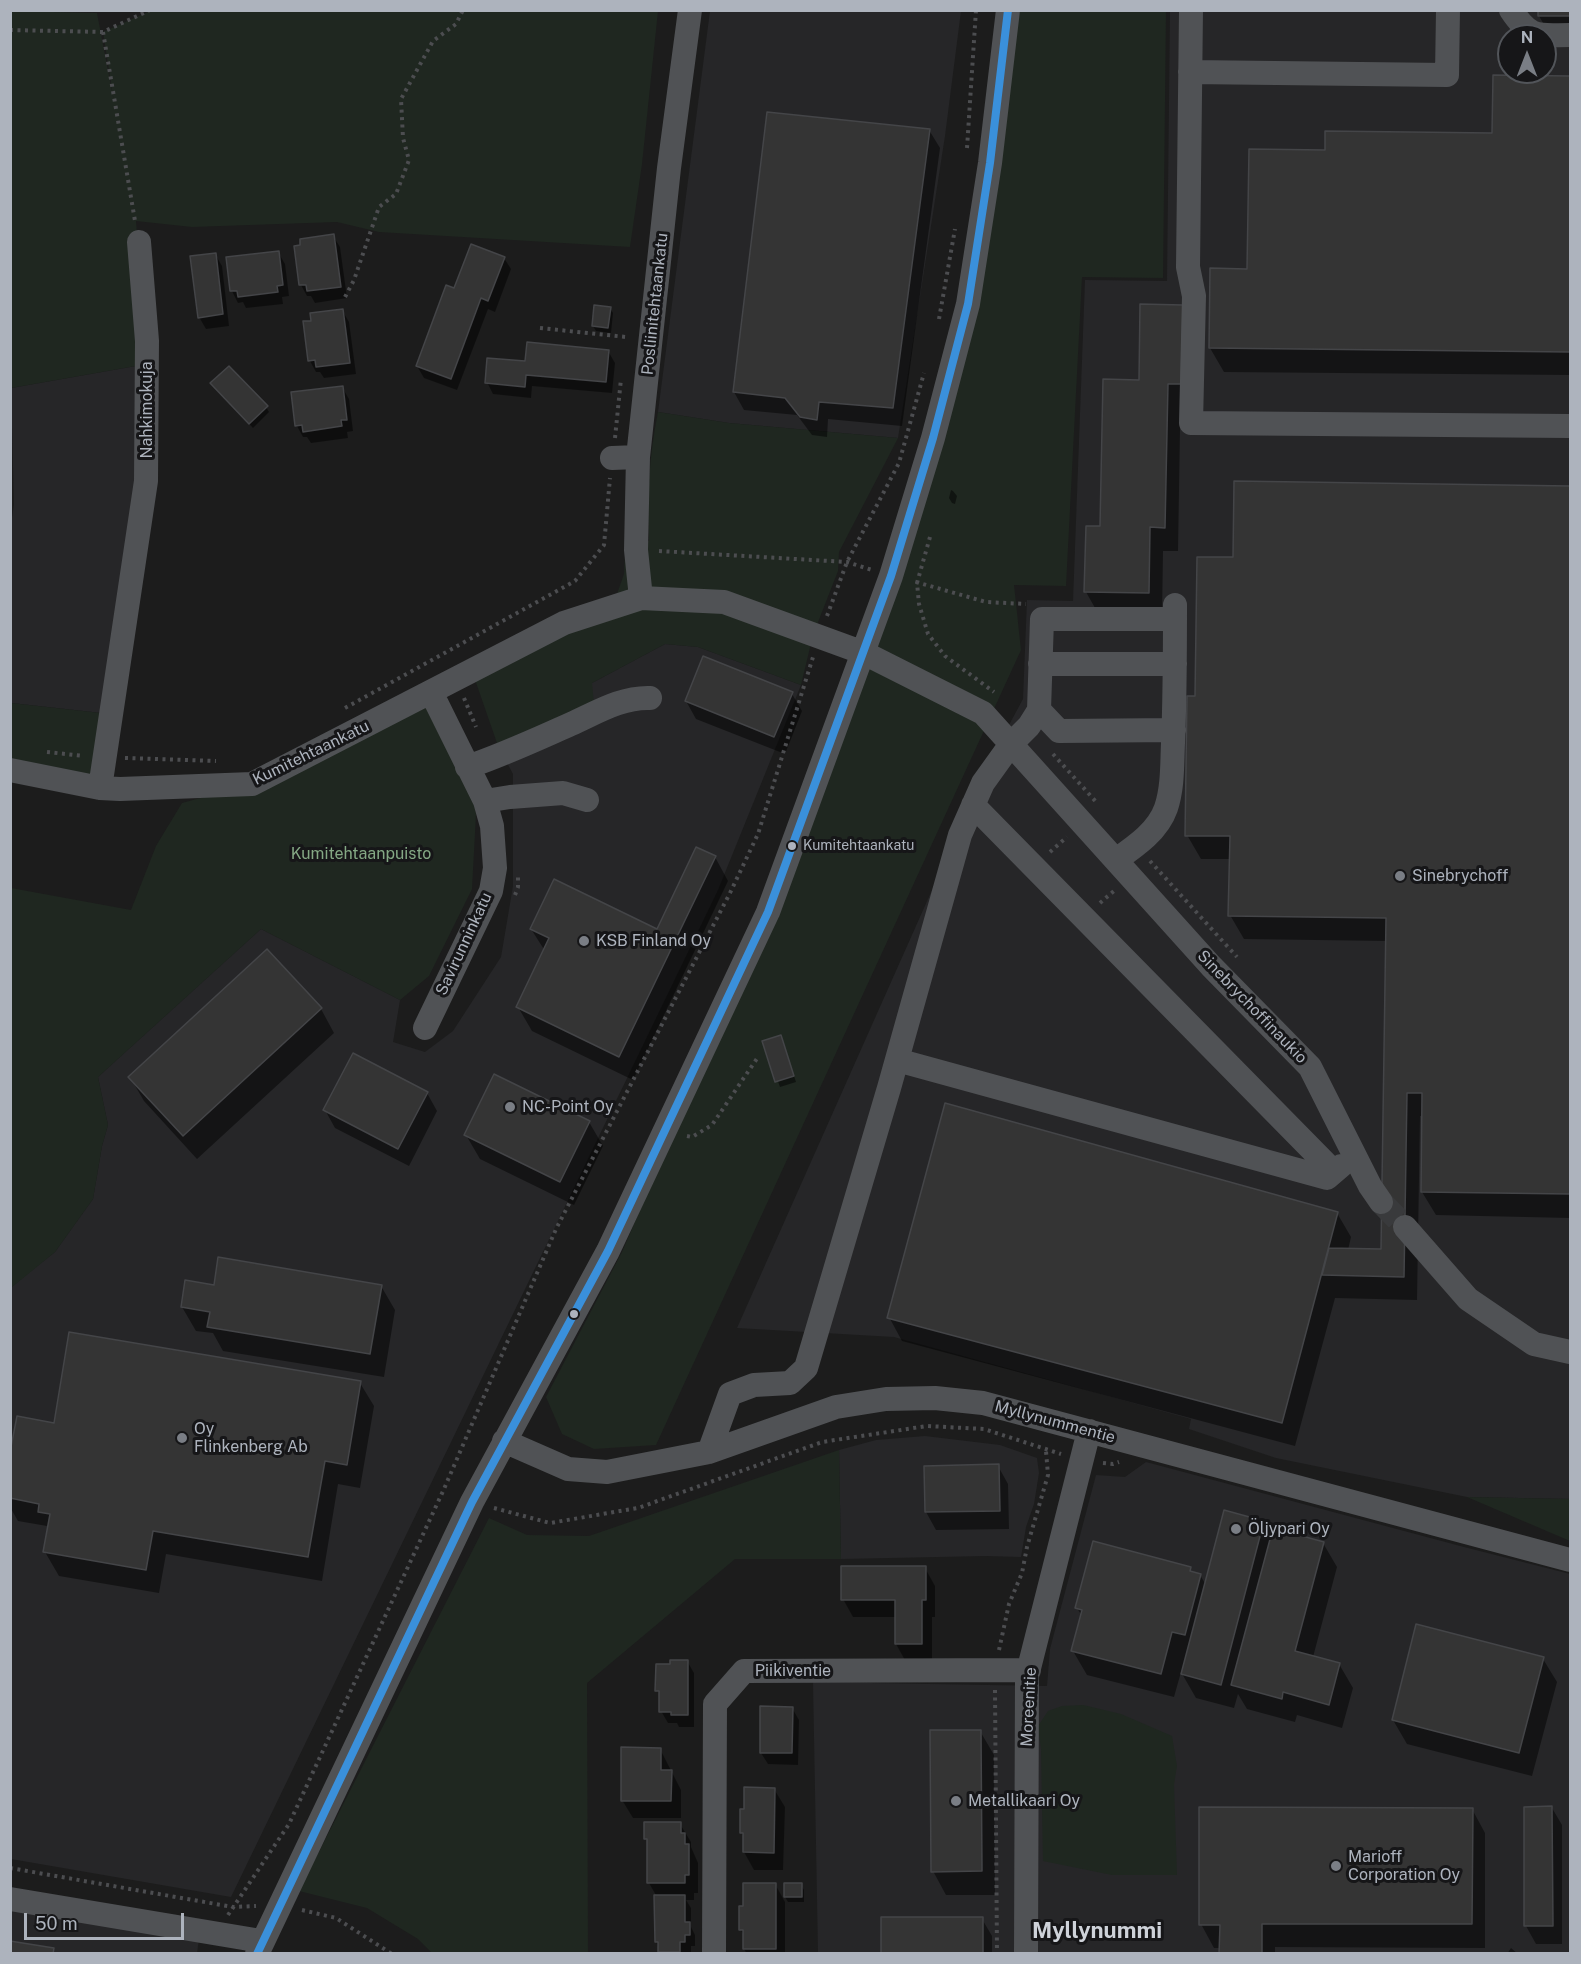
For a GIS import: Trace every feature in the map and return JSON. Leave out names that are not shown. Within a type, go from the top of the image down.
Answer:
[{"type":"street","name":"Posliinitehtaankatu","points":[[641,598],[636,550],[638,457],[669,168],[690,10]]},
{"type":"street","points":[[10,1899],[259,1947],[472,1502],[608,1251],[768,912],[891,576],[921,483],[969,304],[990,163],[1008,10]]},
{"type":"street","points":[[1191,10],[1188,267],[1194,296],[1191,423],[1570,426]]},
{"type":"street","points":[[1190,72],[1447,75],[1448,10]]},
{"type":"street","points":[[1511,10],[1522,27],[1537,35],[1570,35]]},
{"type":"street","name":"Nahkimokuja","points":[[100,788],[146,481],[147,341],[138,242]]},
{"type":"street","points":[[612,458],[638,457]]},
{"type":"street","name":"Kumitehtaankatu","points":[[10,770],[100,788],[252,784],[564,623],[641,598],[724,602],[864,653]]},
{"type":"street","points":[[709,1452],[730,1394],[754,1385],[790,1383],[806,1368],[897,1060],[960,835],[983,783],[1011,744],[1029,726],[1038,710],[1042,619],[1175,612],[1174,730],[1171,782],[1166,809],[1153,831],[1116,860]]},
{"type":"street","name":"Sinebrychoffinaukio","points":[[864,653],[983,713],[1211,966],[1310,1067],[1370,1186],[1382,1202]]},
{"type":"street","points":[[1040,664],[1175,664]]},
{"type":"street","name":"Savirunninkatu","points":[[425,1028],[490,891],[495,868],[492,826],[485,801],[431,692]]},
{"type":"street","points":[[467,767],[501,755],[615,704],[635,698],[650,698]]},
{"type":"street","points":[[1038,710],[1059,731],[1174,730]]},
{"type":"street","points":[[485,801],[510,796],[563,793],[587,800]]},
{"type":"street","points":[[973,805],[1334,1172]]},
{"type":"street","points":[[897,1060],[1327,1178],[1354,1154]]},
{"type":"street","points":[[1405,1227],[1468,1299],[1534,1344],[1570,1352]]},
{"type":"street","name":"Myllynummentie","points":[[504,1441],[568,1469],[607,1472],[709,1452],[836,1407],[886,1399],[935,1398],[983,1403],[1570,1560]]},
{"type":"street","name":"Moreenitie","points":[[1026,1953],[1029,1670],[1089,1431]]},
{"type":"street","name":"Piikiventie","points":[[714,1953],[715,1704],[744,1671],[1029,1670]]},
{"type":"path","points":[[10,30],[103,32],[150,10]]},
{"type":"path","points":[[345,297],[354,280],[379,207],[396,194],[409,160],[403,138],[401,99],[433,41],[456,24],[463,10]]},
{"type":"path","points":[[967,154],[976,10]]},
{"type":"path","points":[[103,32],[138,242]]},
{"type":"path","points":[[937,330],[955,224]]},
{"type":"path","points":[[540,328],[626,337],[625,348]]},
{"type":"path","points":[[233,1907],[289,1824],[444,1489],[556,1229],[730,893],[758,834],[819,638],[847,562],[899,463],[927,363]]},
{"type":"path","points":[[337,712],[574,581],[604,544],[622,370]]},
{"type":"path","points":[[604,544],[636,550],[847,562],[917,583],[930,537]]},
{"type":"path","points":[[46,752],[106,758],[226,761]]},
{"type":"path","points":[[664,1133],[692,1137],[712,1125],[758,1057]]},
{"type":"path","points":[[444,1489],[472,1502],[550,1523],[638,1508],[822,1442],[927,1426],[984,1429],[1046,1451],[1113,1464],[1146,1447]]},
{"type":"path","points":[[10,1868],[233,1907],[280,1905],[336,1918],[392,1953]]},
{"type":"shaded area","points":[[710,11],[961,11],[945,136],[898,438],[729,423],[658,412]]},
{"type":"shaded area","points":[[1170,11],[1570,11],[1570,1499],[1467,1497],[1276,1458],[1189,1429],[1191,1419],[894,1337],[737,1328],[989,762],[1023,699],[1027,600],[1073,601],[1085,280],[1167,281]]},
{"type":"shaded area","points":[[147,364],[137,482],[101,713],[11,703],[10,530],[14,505],[11,388]]},
{"type":"shaded area","points":[[665,644],[698,647],[801,685],[718,890],[231,1897],[11,1859],[10,1288],[55,1252],[93,1199],[108,1125],[98,1077],[261,929],[400,1000],[393,1042],[425,1052],[453,1031],[501,957],[513,886],[513,774],[498,746],[592,683]]},
{"type":"shaded area","points":[[925,1436],[1000,1445],[1037,1458],[1039,1473],[1034,1504],[1026,1527],[1021,1557],[841,1559],[839,1450],[876,1440]]},
{"type":"shaded area","points":[[1146,1462],[1570,1574],[1570,1953],[818,1953],[813,1682],[1047,1686],[1050,1649],[1096,1475],[1125,1477]]},
{"type":"shaded area","points":[[10,1906],[199,1939],[197,1953],[11,1953]]},
{"type":"green space","points":[[11,11],[97,13],[114,102],[103,32],[150,11],[658,11],[642,164],[630,247],[379,232],[337,222],[192,227],[136,221],[147,364],[11,388]]},
{"type":"green space","points":[[1008,11],[1166,11],[1163,278],[1082,277],[1066,586],[1014,585],[1021,650],[656,1445],[594,1449],[562,1434],[546,1397],[622,1252],[768,912],[933,438]]},
{"type":"green space","points":[[658,412],[729,423],[898,438],[839,552],[838,571],[813,635],[801,685],[698,647],[665,644],[592,683],[594,704],[498,746],[472,671],[612,608],[624,574],[626,537],[649,541],[649,476]]},
{"type":"green space","name":"Kumitehtaanpuisto","points":[[431,692],[473,796],[476,814],[472,889],[429,976],[400,1000],[261,929],[98,1077],[108,1125],[93,1199],[55,1252],[11,1288],[11,888],[131,910],[156,846],[182,803],[252,784]]},
{"type":"green space","points":[[11,703],[101,713],[97,780],[11,761]]},
{"type":"green space","points":[[839,1450],[841,1559],[735,1559],[587,1683],[588,1953],[432,1953],[418,1939],[367,1908],[299,1891],[489,1518],[527,1535],[589,1536]]},
{"type":"green space","points":[[1467,1497],[1570,1499],[1570,1541]]},
{"type":"green space","points":[[1083,1705],[1121,1714],[1172,1736],[1177,1766],[1174,1785],[1177,1875],[1112,1875],[1043,1861],[1041,1749],[1038,1726],[1048,1711],[1062,1706]]},
{"type":"building","points":[[1538,10],[1570,10],[1570,16],[1538,16]]},
{"type":"building","points":[[1493,75],[1497,75],[1497,84],[1557,84],[1557,76],[1570,76],[1570,352],[1209,348],[1210,268],[1247,269],[1249,149],[1325,150],[1325,131],[1492,133]]},
{"type":"building","points":[[767,112],[930,129],[893,408],[819,402],[817,420],[800,417],[785,398],[733,392]]},
{"type":"building","points":[[334,234],[341,287],[307,291],[306,285],[299,285],[294,246],[300,245],[300,239]]},
{"type":"building","points":[[471,244],[505,257],[488,301],[481,298],[451,379],[416,366],[446,285],[454,288]]},
{"type":"building","points":[[279,251],[283,285],[277,286],[278,292],[238,297],[237,291],[230,291],[226,257]]},
{"type":"building","points":[[216,253],[223,314],[198,318],[190,256]]},
{"type":"building","points":[[1140,304],[1183,305],[1181,384],[1168,384],[1165,528],[1150,527],[1149,593],[1084,592],[1086,526],[1100,526],[1103,379],[1139,380]]},
{"type":"building","points":[[594,305],[611,307],[608,328],[592,326]]},
{"type":"building","points":[[343,309],[350,363],[316,367],[315,360],[308,361],[303,321],[311,321],[310,313]]},
{"type":"building","points":[[527,342],[609,350],[606,382],[526,375],[525,387],[485,383],[487,358],[525,361]]},
{"type":"building","points":[[229,366],[268,406],[249,424],[210,383]]},
{"type":"building","points":[[343,386],[347,420],[341,420],[342,426],[303,432],[302,425],[295,426],[291,392]]},
{"type":"building","name":"Sinebrychoff","points":[[1234,481],[1570,486],[1570,1194],[1421,1192],[1422,1093],[1407,1093],[1404,1277],[1322,1275],[1329,1248],[1381,1249],[1386,918],[1228,916],[1230,836],[1185,836],[1187,696],[1195,696],[1197,557],[1233,557]]},
{"type":"building","points":[[703,656],[793,692],[774,737],[685,701]]},
{"type":"building","points":[[696,847],[716,856],[619,1057],[516,1007],[549,938],[530,929],[554,879],[657,929]]},
{"type":"building","points":[[267,949],[322,1008],[183,1136],[128,1077]]},
{"type":"building","points":[[781,1035],[794,1076],[775,1082],[762,1041]]},
{"type":"building","points":[[353,1053],[428,1092],[398,1149],[323,1110]]},
{"type":"building","points":[[494,1074],[590,1121],[560,1182],[464,1135]]},
{"type":"building","points":[[945,1103],[1338,1212],[1282,1423],[887,1318]]},
{"type":"building","points":[[218,1257],[382,1285],[370,1354],[207,1327],[210,1312],[181,1307],[185,1280],[214,1285]]},
{"type":"building","name":"Oy Flinkenberg Ab","points":[[69,1332],[361,1381],[347,1465],[325,1461],[308,1557],[153,1531],[146,1570],[43,1552],[50,1514],[38,1512],[39,1504],[10,1498],[10,1452],[17,1416],[54,1423]]},
{"type":"building","points":[[999,1464],[1000,1511],[925,1512],[924,1466]]},
{"type":"building","points":[[1224,1510],[1264,1521],[1221,1685],[1181,1674]]},
{"type":"building","points":[[1273,1528],[1324,1542],[1295,1651],[1340,1663],[1329,1705],[1283,1692],[1282,1699],[1231,1685]]},
{"type":"building","points":[[1093,1541],[1191,1567],[1190,1571],[1201,1574],[1185,1635],[1172,1632],[1161,1674],[1071,1651],[1082,1610],[1075,1608]]},
{"type":"building","points":[[841,1566],[926,1566],[926,1600],[922,1600],[922,1644],[895,1644],[895,1600],[841,1600]]},
{"type":"building","points":[[1416,1624],[1544,1657],[1519,1753],[1392,1720]]},
{"type":"building","points":[[670,1660],[688,1660],[688,1715],[659,1712],[659,1691],[655,1691],[656,1664],[670,1664]]},
{"type":"building","points":[[760,1706],[793,1707],[792,1753],[760,1753]]},
{"type":"building","name":"Metallikaari Oy","points":[[930,1730],[981,1730],[982,1871],[931,1872]]},
{"type":"building","points":[[621,1747],[661,1748],[661,1770],[672,1770],[671,1801],[621,1801]]},
{"type":"building","points":[[744,1787],[775,1788],[774,1853],[743,1852],[740,1809],[744,1809]]},
{"type":"building","points":[[1552,1806],[1553,1926],[1524,1926],[1524,1807]]},
{"type":"building","name":"Marioff Corporation Oy","points":[[1199,1807],[1473,1808],[1472,1924],[1262,1924],[1262,1954],[1219,1954],[1220,1925],[1199,1925]]},
{"type":"building","points":[[644,1822],[681,1822],[681,1833],[685,1833],[685,1844],[689,1844],[689,1875],[685,1875],[685,1883],[647,1883],[647,1839],[644,1839]]},
{"type":"building","points":[[743,1883],[776,1883],[776,1949],[743,1949],[743,1930],[739,1930],[739,1906],[743,1906]]},
{"type":"building","points":[[784,1883],[802,1883],[802,1897],[784,1897]]},
{"type":"building","points":[[654,1895],[685,1895],[685,1922],[690,1922],[690,1935],[685,1935],[685,1942],[680,1942],[680,1952],[658,1952],[658,1942],[655,1942]]},
{"type":"building","points":[[881,1917],[983,1917],[983,1954],[881,1954]]},
{"type":"building","points":[[10,1941],[54,1948],[53,1954],[10,1954]]},
{"type":"tunnel","points":[[1381,1202],[1405,1227]]},
{"type":"transit line","points":[[257,1954],[472,1502],[608,1251],[768,912],[891,576],[933,438],[968,304],[990,163],[1008,10]]},
{"type":"place","name":"Kumitehtaankatu","points":[[792,846]]},
{"type":"place","name":"Sinebrychoff","points":[[1400,876]]},
{"type":"place","name":"KSB Finland Oy","points":[[584,941]]},
{"type":"place","name":"NC-Point Oy","points":[[510,1107]]},
{"type":"place","name":"Oy Flinkenberg Ab","points":[[182,1438]]},
{"type":"place","name":"Öljypari Oy","points":[[1236,1529]]},
{"type":"place","name":"Metallikaari Oy","points":[[956,1801]]},
{"type":"place","name":"Marioff Corporation Oy","points":[[1336,1866]]},
{"type":"district","name":"Myllynummi","points":[[1097,1931]]}]
